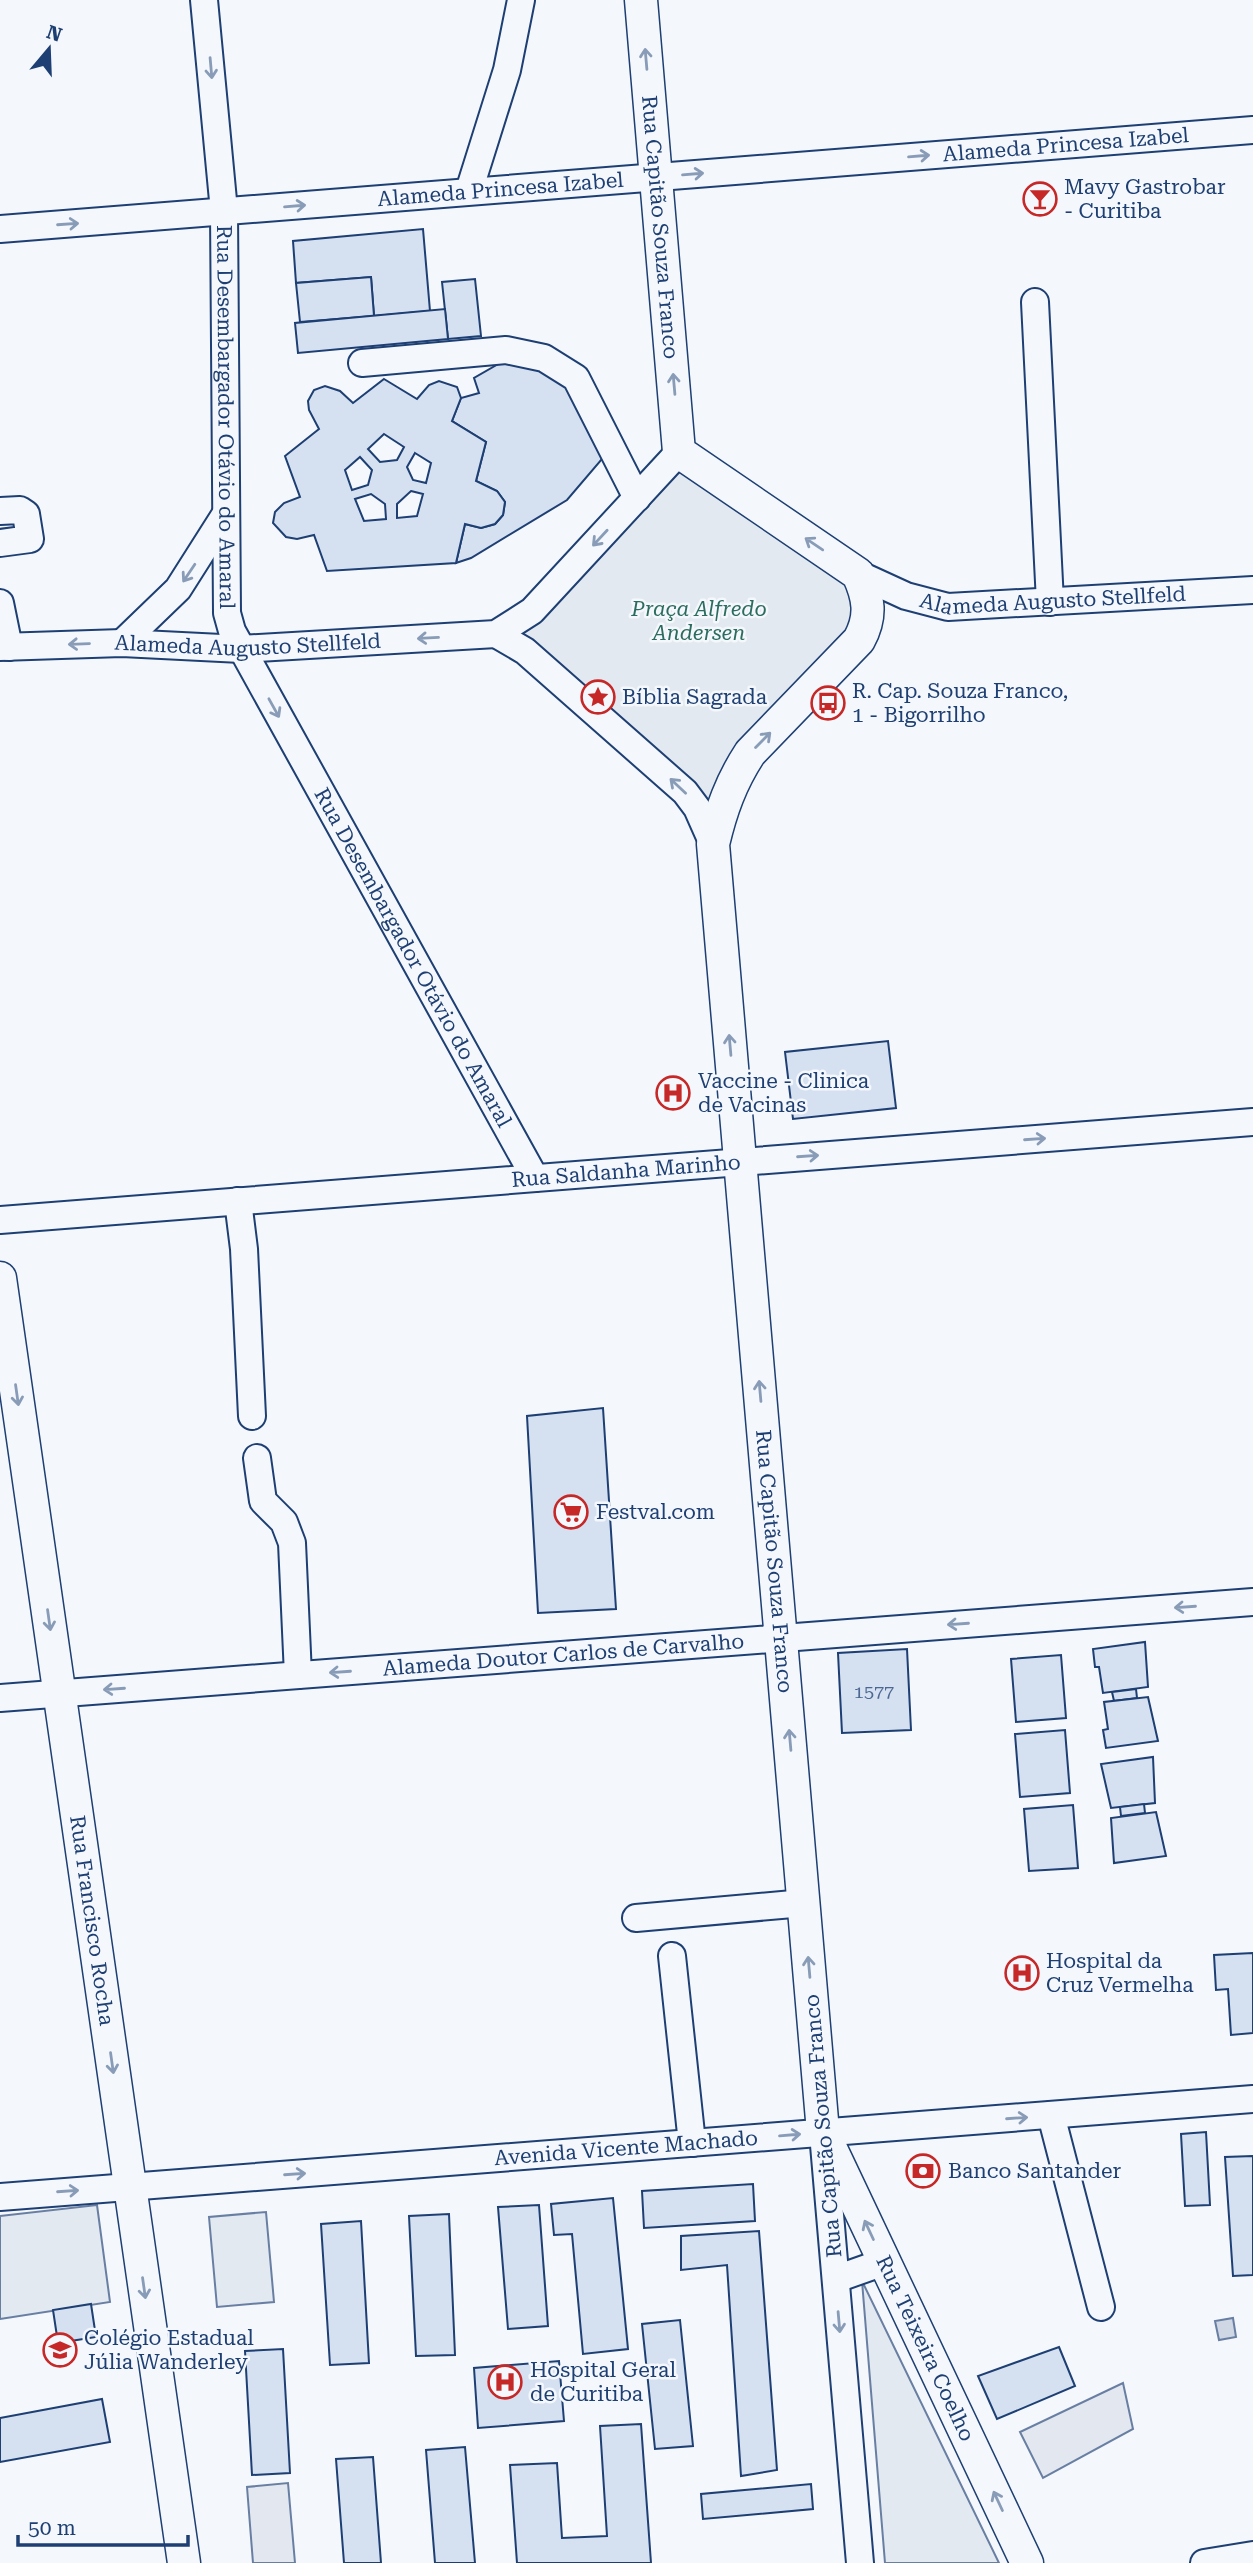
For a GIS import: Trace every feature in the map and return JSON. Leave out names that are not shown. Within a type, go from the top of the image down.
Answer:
[{"type":"main road","name":"Rua Capitão Souza Franco","points":[[641,0],[680,452]]},
{"type":"main road","points":[[680,452],[858,574],[868,595],[869,612],[859,640],[750,753],[729,788],[713,844]]},
{"type":"main road","name":"Rua Capitão Souza Franco","points":[[713,844],[823,2132]]},
{"type":"main road","name":"Rua Francisco Rocha","points":[[0,1278],[184,2563]]},
{"type":"main road","name":"Rua Teixeira Coelho","points":[[823,2132],[1027,2563]]},
{"type":"street","name":"Rua Desembargador Otávio do Amaral","points":[[204,0],[224,211],[227,612],[241,649],[536,1178]]},
{"type":"street","points":[[469,191],[507,70],[521,0]]},
{"type":"street","name":"Alameda Princesa Izabel","points":[[0,229],[1253,130]]},
{"type":"street","points":[[1035,302],[1050,601]]},
{"type":"street","points":[[362,363],[506,350],[544,358],[576,378],[637,498]]},
{"type":"street","points":[[680,452],[532,611],[496,634],[525,651],[685,792],[697,808],[713,844]]},
{"type":"street","points":[[0,511],[20,510],[26,514],[31,534],[30,539],[0,544]]},
{"type":"street","points":[[122,643],[178,589],[225,515]]},
{"type":"street","name":"Alameda Augusto Stellfeld","points":[[858,574],[906,596],[948,607],[1253,590]]},
{"type":"street","points":[[0,603],[4,647]]},
{"type":"street","name":"Alameda Augusto Stellfeld","points":[[4,647],[122,643],[241,649],[496,634]]},
{"type":"street","name":"Rua Saldanha Marinho","points":[[0,1220],[1253,1122]]},
{"type":"street","points":[[238,1201],[244,1249],[252,1416]]},
{"type":"street","points":[[257,1458],[263,1501],[284,1522],[292,1543],[298,1675]]},
{"type":"street","name":"Alameda Doutor Carlos de Carvalho","points":[[0,1698],[1253,1602]]},
{"type":"street","points":[[636,1918],[804,1903]]},
{"type":"street","points":[[672,1956],[692,2143]]},
{"type":"street","name":"Avenida Vicente Machado","points":[[0,2197],[1253,2099]]},
{"type":"street","points":[[1051,2115],[1101,2307]]},
{"type":"street","name":"Rua Capitão Souza Franco","points":[[823,2132],[860,2563]]},
{"type":"street","name":"Rua Capitão Souza Franco","points":[[836,2279],[884,2262]]},
{"type":"street","points":[[1204,2563],[1253,2555]]},
{"type":"green space","name":"Praça Alfredo Andersen","points":[[679,452],[858,574],[869,612],[706,825],[525,651],[518,623]]},
{"type":"green space","points":[[97,2205],[110,2302],[0,2319],[0,2216]]},
{"type":"green space","points":[[266,2212],[274,2302],[217,2307],[209,2217]]},
{"type":"green space","points":[[862,2281],[999,2563],[885,2563]]},
{"type":"shaded area","points":[[1233,2318],[1236,2337],[1219,2340],[1215,2321]]},
{"type":"shaded area","points":[[1123,2383],[1133,2429],[1043,2478],[1020,2432]]},
{"type":"shaded area","points":[[288,2483],[295,2563],[253,2563],[247,2487]]},
{"type":"building","points":[[423,229],[430,311],[374,316],[371,277],[296,283],[293,241]]},
{"type":"building","points":[[371,277],[374,316],[300,322],[296,283]]},
{"type":"building","points":[[475,279],[481,336],[448,339],[442,282]]},
{"type":"building","points":[[445,309],[448,339],[298,353],[295,323]]},
{"type":"building","points":[[507,359],[552,373],[569,389],[608,452],[567,500],[471,558],[456,563],[465,524],[481,528],[495,524],[503,515],[505,502],[497,491],[476,481],[486,442],[452,421],[461,398],[479,393],[474,378]]},
{"type":"building","points":[[384,379],[417,399],[429,385],[439,381],[457,387],[461,398],[452,421],[486,442],[476,481],[497,491],[505,502],[503,515],[495,524],[481,528],[465,524],[456,563],[327,571],[314,535],[297,539],[286,537],[273,523],[275,512],[284,503],[300,497],[285,456],[319,429],[309,410],[308,401],[314,390],[325,386],[340,391],[353,403]],"holes":[[[384,434],[404,447],[397,460],[380,462],[368,449]],[[415,453],[431,463],[426,483],[413,480],[407,467]],[[360,457],[372,470],[368,485],[352,490],[345,470]],[[411,491],[423,494],[417,516],[397,518],[397,504]],[[371,494],[385,504],[386,519],[364,521],[355,499]]]},
{"type":"building","points":[[888,1041],[896,1108],[793,1119],[785,1052]]},
{"type":"building","name":"Festval.com","points":[[603,1408],[616,1609],[538,1613],[527,1416]]},
{"type":"building","points":[[1145,1642],[1148,1687],[1103,1693],[1093,1649]]},
{"type":"building","points":[[907,1649],[911,1730],[842,1733],[838,1653]]},
{"type":"building","points":[[1061,1655],[1066,1718],[1016,1722],[1011,1659]]},
{"type":"building","points":[[1136,1689],[1137,1698],[1114,1701],[1112,1692]]},
{"type":"building","points":[[1148,1697],[1158,1741],[1106,1748],[1103,1730],[1108,1729],[1104,1702]]},
{"type":"building","points":[[1065,1730],[1070,1793],[1020,1797],[1015,1734]]},
{"type":"building","points":[[1153,1757],[1155,1803],[1111,1808],[1101,1764]]},
{"type":"building","points":[[1144,1804],[1145,1813],[1121,1816],[1120,1807]]},
{"type":"building","points":[[1073,1805],[1078,1868],[1029,1871],[1024,1809]]},
{"type":"building","points":[[1156,1812],[1166,1856],[1114,1863],[1111,1818]]},
{"type":"building","points":[[1253,1953],[1253,2033],[1231,2035],[1228,1989],[1216,1990],[1214,1955]]},
{"type":"building","points":[[1206,2132],[1210,2205],[1185,2206],[1181,2134]]},
{"type":"building","points":[[1253,2156],[1253,2275],[1233,2276],[1225,2157]]},
{"type":"building","points":[[753,2184],[755,2221],[644,2228],[642,2191]]},
{"type":"building","points":[[613,2198],[628,2349],[583,2354],[572,2234],[554,2235],[551,2204]]},
{"type":"building","points":[[539,2205],[548,2326],[508,2329],[498,2207]]},
{"type":"building","points":[[449,2214],[455,2355],[416,2356],[409,2216]]},
{"type":"building","points":[[361,2221],[369,2363],[330,2365],[321,2224]]},
{"type":"building","points":[[759,2231],[777,2470],[741,2476],[727,2265],[681,2270],[681,2236]]},
{"type":"building","points":[[91,2304],[96,2337],[58,2343],[53,2310]]},
{"type":"building","points":[[680,2320],[693,2446],[655,2449],[642,2324]]},
{"type":"building","points":[[1059,2347],[1075,2386],[997,2419],[978,2376]]},
{"type":"building","points":[[283,2349],[290,2473],[252,2475],[245,2351]]},
{"type":"building","points":[[559,2361],[564,2421],[478,2428],[474,2368]]},
{"type":"building","points":[[102,2399],[110,2442],[0,2462],[0,2418]]},
{"type":"building","points":[[641,2424],[651,2563],[517,2563],[510,2465],[557,2463],[562,2538],[607,2536],[600,2426]]},
{"type":"building","points":[[465,2447],[475,2563],[435,2563],[426,2450]]},
{"type":"building","points":[[373,2457],[381,2563],[344,2563],[336,2459]]},
{"type":"building","points":[[811,2484],[813,2509],[703,2519],[701,2494]]},
{"type":"place","name":"Mavy Gastrobar - Curitiba","points":[[1040,199]]},
{"type":"place","name":"Bíblia Sagrada","points":[[598,697]]},
{"type":"place","name":"R. Cap. Souza Franco, 1 - Bigorrilho","points":[[828,703]]},
{"type":"place","name":"Vaccine - Clinica de Vacinas","points":[[673,1093]]},
{"type":"place","name":"Festval.com","points":[[571,1512]]},
{"type":"place","name":"Hospital da Cruz Vermelha","points":[[1022,1973]]},
{"type":"place","name":"Banco Santander","points":[[923,2171]]},
{"type":"place","name":"Colégio Estadual Júlia Wanderley","points":[[60,2350]]},
{"type":"place","name":"Hospital Geral de Curitiba","points":[[505,2382]]}]
